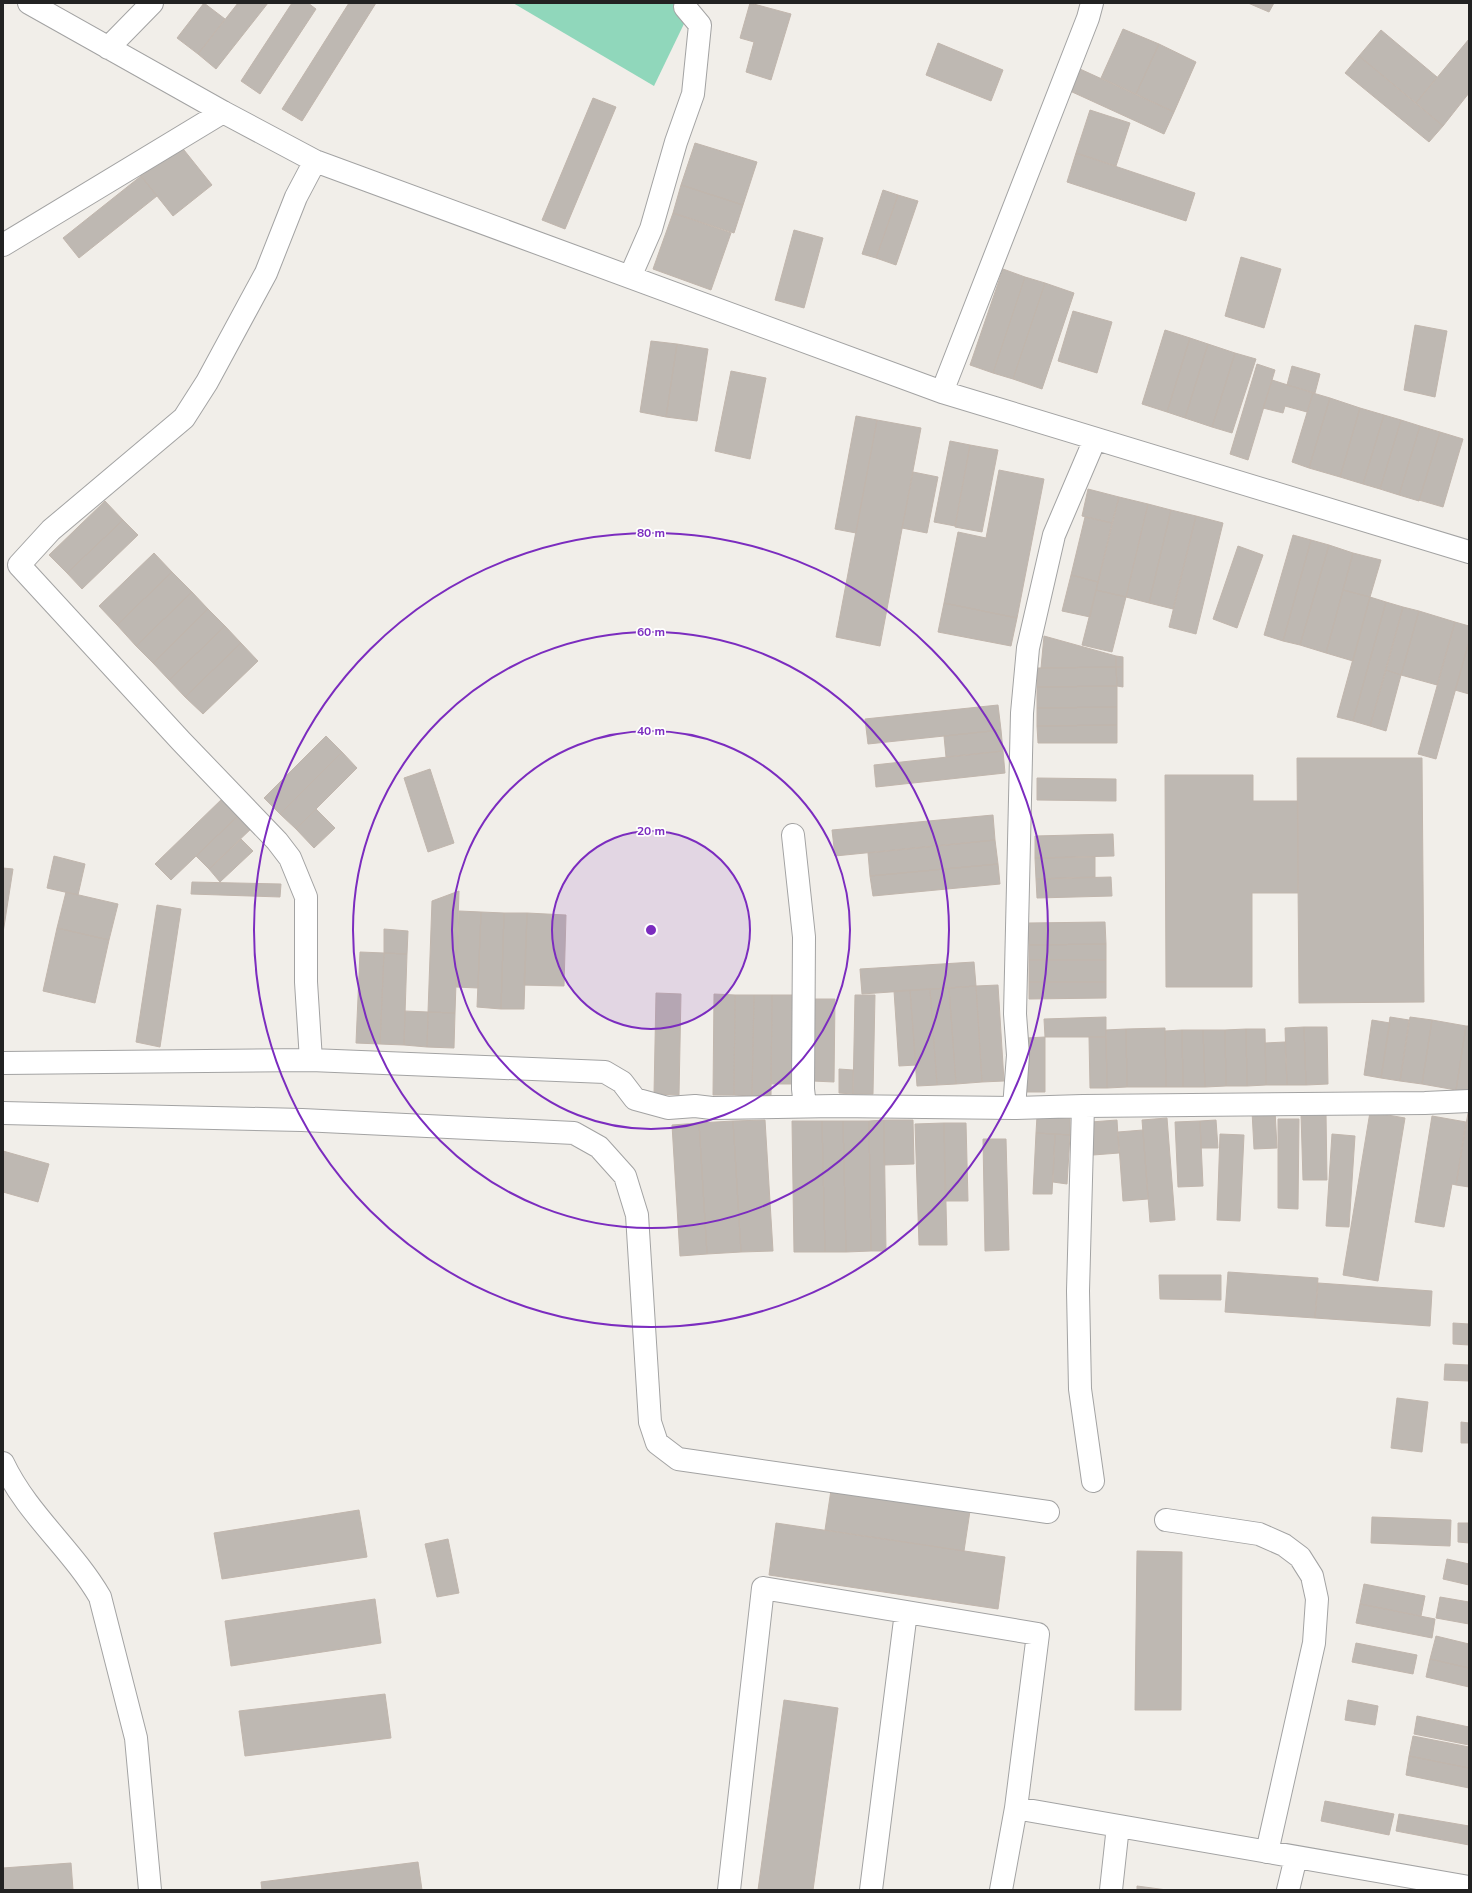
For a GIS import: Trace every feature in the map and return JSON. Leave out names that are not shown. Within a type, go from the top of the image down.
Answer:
[{"type":"street","points":[[29,3],[223,112],[315,161],[942,392],[1469,552]]},
{"type":"street","points":[[108,48],[152,3]]},
{"type":"street","points":[[942,392],[1092,3]]},
{"type":"street","points":[[630,277],[651,229],[676,142],[693,94],[700,25],[685,7]]},
{"type":"street","points":[[3,245],[223,112]]},
{"type":"street","points":[[311,1060],[306,982],[306,897],[290,858],[277,841],[181,741],[19,565],[51,530],[184,418],[207,382],[266,273],[296,197],[315,161]]},
{"type":"street","points":[[1014,1108],[1018,1055],[1015,1014],[1022,713],[1028,648],[1054,535],[1095,439]]},
{"type":"street","points":[[793,835],[804,937],[803,1089],[805,1106]]},
{"type":"street","points":[[3,1063],[311,1060],[605,1072],[622,1082],[635,1099],[668,1108],[695,1106],[712,1108],[805,1106],[1014,1108],[1425,1103],[1469,1101]]},
{"type":"street","points":[[1083,1106],[1078,1291],[1080,1389],[1093,1481]]},
{"type":"street","points":[[3,1113],[302,1120],[574,1133],[599,1147],[625,1176],[637,1215],[650,1422],[657,1443],[678,1459],[1048,1512]]},
{"type":"street","points":[[3,1463],[11,1480],[29,1508],[90,1579],[100,1597],[136,1738],[150,1890]]},
{"type":"street","points":[[1166,1520],[1259,1534],[1284,1544],[1300,1557],[1312,1576],[1316,1599],[1314,1643],[1267,1852]]},
{"type":"street","points":[[729,1890],[763,1588],[1038,1634],[1016,1808],[1002,1890]]},
{"type":"street","points":[[871,1890],[906,1612]]},
{"type":"street","points":[[1016,1808],[1469,1887]]},
{"type":"street","points":[[1111,1890],[1118,1826]]},
{"type":"street","points":[[1288,1890],[1296,1857]]},
{"type":"green space","points":[[513,3],[694,3],[654,86]]},
{"type":"building","points":[[204,3],[225,19],[198,54],[177,38]]},
{"type":"building","points":[[238,3],[268,3],[216,69],[198,54]]},
{"type":"building","points":[[292,3],[308,3],[316,9],[260,94],[241,81]]},
{"type":"building","points":[[349,3],[376,3],[302,121],[282,109]]},
{"type":"building","points":[[750,3],[791,14],[771,80],[746,72],[754,42],[740,38]]},
{"type":"building","points":[[1248,3],[1274,3],[1269,12]]},
{"type":"building","points":[[1123,29],[1159,44],[1136,94],[1101,78]]},
{"type":"building","points":[[1381,30],[1437,77],[1416,103],[1359,56]]},
{"type":"building","points":[[1469,39],[1469,93],[1443,126],[1416,103]]},
{"type":"building","points":[[938,43],[1003,70],[991,101],[926,75]]},
{"type":"building","points":[[1159,44],[1196,62],[1174,112],[1136,94]]},
{"type":"building","points":[[1359,56],[1443,126],[1429,142],[1345,73]]},
{"type":"building","points":[[1080,69],[1174,112],[1164,134],[1070,91]]},
{"type":"building","points":[[593,98],[616,107],[565,229],[542,220]]},
{"type":"building","points":[[1090,110],[1130,123],[1116,166],[1076,153]]},
{"type":"building","points":[[695,143],[757,162],[743,205],[681,185]]},
{"type":"building","points":[[180,145],[212,185],[173,216],[141,176]]},
{"type":"building","points":[[1076,153],[1195,193],[1186,221],[1067,182]]},
{"type":"building","points":[[141,176],[157,196],[79,258],[63,238]]},
{"type":"building","points":[[681,185],[743,205],[734,233],[673,213]]},
{"type":"building","points":[[883,190],[898,195],[876,258],[862,254]]},
{"type":"building","points":[[898,195],[918,201],[896,265],[876,258]]},
{"type":"building","points":[[673,213],[731,233],[711,290],[653,269]]},
{"type":"building","points":[[794,230],[823,238],[804,308],[775,300]]},
{"type":"building","points":[[1241,257],[1281,269],[1264,328],[1225,316]]},
{"type":"building","points":[[1003,269],[1025,277],[993,373],[970,365]]},
{"type":"building","points":[[1025,277],[1045,283],[1013,379],[993,373]]},
{"type":"building","points":[[1045,283],[1074,293],[1042,389],[1013,379]]},
{"type":"building","points":[[1073,311],[1112,322],[1097,373],[1058,361]]},
{"type":"building","points":[[1415,325],[1447,331],[1435,397],[1404,390]]},
{"type":"building","points":[[1165,330],[1190,338],[1167,412],[1142,404]]},
{"type":"building","points":[[1190,338],[1208,344],[1185,418],[1167,412]]},
{"type":"building","points":[[651,341],[677,344],[666,417],[640,412]]},
{"type":"building","points":[[677,344],[708,349],[697,421],[666,417]]},
{"type":"building","points":[[1208,344],[1235,353],[1212,427],[1185,418]]},
{"type":"building","points":[[1235,353],[1256,359],[1232,433],[1212,427]]},
{"type":"building","points":[[1257,364],[1275,370],[1248,460],[1230,454]]},
{"type":"building","points":[[1292,366],[1320,374],[1315,393],[1287,385]]},
{"type":"building","points":[[731,371],[766,378],[750,459],[715,451]]},
{"type":"building","points":[[1272,380],[1313,393],[1307,412],[1285,406],[1283,413],[1263,408]]},
{"type":"building","points":[[1313,393],[1330,398],[1309,468],[1292,462]]},
{"type":"building","points":[[1330,398],[1360,408],[1340,477],[1309,468]]},
{"type":"building","points":[[1360,408],[1384,415],[1363,484],[1340,477]]},
{"type":"building","points":[[1384,415],[1401,420],[1380,489],[1363,484]]},
{"type":"building","points":[[856,416],[877,420],[856,533],[835,529]]},
{"type":"building","points":[[877,420],[921,428],[880,646],[836,637]]},
{"type":"building","points":[[1401,420],[1420,426],[1399,495],[1380,489]]},
{"type":"building","points":[[1420,426],[1440,432],[1419,501],[1399,495]]},
{"type":"building","points":[[1440,432],[1463,439],[1443,507],[1419,500]]},
{"type":"building","points":[[950,441],[970,445],[955,526],[934,522]]},
{"type":"building","points":[[970,445],[998,450],[982,532],[955,527]]},
{"type":"building","points":[[999,470],[1044,479],[1017,618],[944,603],[958,532],[986,538]]},
{"type":"building","points":[[913,472],[938,477],[927,533],[902,528]]},
{"type":"building","points":[[1088,489],[1119,497],[1112,523],[1082,516]]},
{"type":"building","points":[[1119,497],[1148,504],[1126,597],[1096,590]]},
{"type":"building","points":[[105,501],[123,520],[67,573],[49,555]]},
{"type":"building","points":[[1148,504],[1171,510],[1149,603],[1126,597]]},
{"type":"building","points":[[1171,510],[1196,516],[1173,609],[1149,603]]},
{"type":"building","points":[[1196,516],[1223,523],[1196,634],[1169,627]]},
{"type":"building","points":[[1085,517],[1112,523],[1098,582],[1071,575]]},
{"type":"building","points":[[123,520],[138,535],[82,589],[67,573]]},
{"type":"building","points":[[1293,535],[1311,540],[1283,641],[1264,635]]},
{"type":"building","points":[[1311,540],[1329,545],[1300,645],[1283,641]]},
{"type":"building","points":[[1329,545],[1353,553],[1326,653],[1300,645]]},
{"type":"building","points":[[1238,546],[1263,555],[1237,628],[1213,619]]},
{"type":"building","points":[[154,553],[172,572],[117,625],[99,606]]},
{"type":"building","points":[[1353,553],[1381,560],[1370,597],[1343,590]]},
{"type":"building","points":[[172,572],[192,592],[136,646],[117,625]]},
{"type":"building","points":[[1071,575],[1098,582],[1090,617],[1062,611]]},
{"type":"building","points":[[1096,590],[1126,597],[1112,652],[1082,645]]},
{"type":"building","points":[[1343,590],[1370,597],[1353,661],[1326,653]]},
{"type":"building","points":[[192,592],[208,609],[153,663],[136,646]]},
{"type":"building","points":[[1370,597],[1386,602],[1353,721],[1337,717]]},
{"type":"building","points":[[1386,602],[1403,607],[1370,726],[1353,721]]},
{"type":"building","points":[[944,603],[1017,618],[1011,646],[938,632]]},
{"type":"building","points":[[1403,607],[1419,611],[1401,675],[1386,670]]},
{"type":"building","points":[[208,609],[225,626],[169,680],[153,663]]},
{"type":"building","points":[[1419,611],[1455,622],[1437,685],[1401,675]]},
{"type":"building","points":[[1455,622],[1469,626],[1469,642],[1436,759],[1418,754]]},
{"type":"building","points":[[225,626],[241,643],[185,697],[169,680]]},
{"type":"building","points":[[1044,636],[1116,656],[1116,667],[1041,668]]},
{"type":"building","points":[[1469,642],[1469,694],[1455,690]]},
{"type":"building","points":[[241,643],[258,661],[203,714],[185,697]]},
{"type":"building","points":[[1116,656],[1123,657],[1123,667],[1116,667]]},
{"type":"building","points":[[1116,667],[1123,667],[1123,687],[1117,686]]},
{"type":"building","points":[[1116,667],[1117,686],[1037,687],[1037,668]]},
{"type":"building","points":[[1386,670],[1401,675],[1386,731],[1370,726]]},
{"type":"building","points":[[1117,686],[1117,707],[1037,708],[1037,687]]},
{"type":"building","points":[[998,705],[1001,730],[868,744],[865,719]]},
{"type":"building","points":[[1117,707],[1117,725],[1037,726],[1037,708]]},
{"type":"building","points":[[1117,725],[1117,743],[1038,743],[1037,726]]},
{"type":"building","points":[[1001,730],[1003,751],[946,757],[944,736]]},
{"type":"building","points":[[326,736],[342,752],[280,814],[264,798]]},
{"type":"building","points":[[1003,751],[1005,773],[876,787],[874,765]]},
{"type":"building","points":[[342,752],[357,768],[296,829],[280,814]]},
{"type":"building","points":[[1297,758],[1422,758],[1424,1002],[1299,1003]]},
{"type":"building","points":[[430,769],[454,843],[428,852],[404,778]]},
{"type":"building","points":[[1165,775],[1253,775],[1253,801],[1298,801],[1298,893],[1252,893],[1252,987],[1166,987]]},
{"type":"building","points":[[1037,778],[1116,779],[1116,801],[1037,800]]},
{"type":"building","points":[[225,796],[241,813],[171,880],[155,864]]},
{"type":"building","points":[[316,809],[335,828],[314,848],[296,829]]},
{"type":"building","points":[[241,813],[254,826],[209,869],[196,856]]},
{"type":"building","points":[[993,815],[995,840],[835,856],[832,830]]},
{"type":"building","points":[[1113,834],[1114,856],[1035,858],[1035,836]]},
{"type":"building","points":[[241,839],[253,851],[220,882],[209,869]]},
{"type":"building","points":[[995,840],[998,864],[870,876],[868,853]]},
{"type":"building","points":[[54,856],[85,864],[78,895],[47,888]]},
{"type":"building","points":[[1095,857],[1095,877],[1036,879],[1035,858]]},
{"type":"building","points":[[998,864],[1000,884],[873,896],[870,876]]},
{"type":"building","points":[[3,868],[13,869],[3,933]]},
{"type":"building","points":[[1111,877],[1112,896],[1037,898],[1036,879]]},
{"type":"building","points":[[192,882],[281,884],[280,897],[191,894]]},
{"type":"building","points":[[459,891],[455,1013],[428,1012],[432,901]]},
{"type":"building","points":[[66,892],[118,904],[109,940],[57,928]]},
{"type":"building","points":[[157,905],[181,909],[160,1047],[136,1042]]},
{"type":"building","points":[[459,911],[481,912],[478,988],[456,987]]},
{"type":"building","points":[[481,912],[504,913],[501,1009],[477,1007]]},
{"type":"building","points":[[504,913],[527,913],[524,1009],[501,1009]]},
{"type":"building","points":[[527,913],[566,915],[564,986],[524,985]]},
{"type":"building","points":[[1105,922],[1106,944],[1029,945],[1028,923]]},
{"type":"building","points":[[57,928],[109,940],[95,1003],[43,991]]},
{"type":"building","points":[[384,929],[408,931],[407,954],[384,953]]},
{"type":"building","points":[[1106,944],[1106,960],[1029,960],[1029,945]]},
{"type":"building","points":[[360,952],[384,953],[380,1044],[356,1043]]},
{"type":"building","points":[[384,953],[407,954],[404,1045],[380,1044]]},
{"type":"building","points":[[1029,960],[1106,960],[1106,982],[1029,982]]},
{"type":"building","points":[[974,962],[976,986],[862,994],[860,969]]},
{"type":"building","points":[[1029,982],[1106,982],[1106,998],[1029,999]]},
{"type":"building","points":[[998,985],[1004,1081],[982,1082],[976,986]]},
{"type":"building","points":[[976,986],[982,1082],[956,1084],[949,988]]},
{"type":"building","points":[[949,988],[956,1084],[937,1085],[930,989]]},
{"type":"building","points":[[930,989],[937,1085],[917,1086],[910,990]]},
{"type":"building","points":[[910,990],[916,1065],[899,1066],[894,991]]},
{"type":"building","points":[[656,993],[681,994],[679,1095],[654,1094]]},
{"type":"building","points":[[714,994],[735,995],[734,1095],[713,1095]]},
{"type":"building","points":[[735,995],[754,995],[752,1096],[734,1095]]},
{"type":"building","points":[[754,995],[772,995],[771,1096],[752,1096]]},
{"type":"building","points":[[772,995],[795,995],[794,1084],[771,1084]]},
{"type":"building","points":[[855,995],[875,995],[873,1094],[853,1094]]},
{"type":"building","points":[[815,999],[835,999],[834,1082],[813,1081]]},
{"type":"building","points":[[405,1011],[428,1012],[427,1047],[404,1045]]},
{"type":"building","points":[[428,1012],[455,1013],[454,1048],[427,1047]]},
{"type":"building","points":[[1106,1017],[1106,1037],[1045,1037],[1044,1019]]},
{"type":"building","points":[[1390,1017],[1409,1020],[1400,1081],[1381,1078]]},
{"type":"building","points":[[1410,1017],[1432,1020],[1422,1084],[1400,1081]]},
{"type":"building","points":[[1372,1020],[1390,1023],[1381,1078],[1364,1075]]},
{"type":"building","points":[[1432,1020],[1466,1026],[1456,1090],[1422,1084]]},
{"type":"building","points":[[1466,1026],[1469,1026],[1469,1092],[1456,1090]]},
{"type":"building","points":[[1304,1027],[1306,1085],[1287,1085],[1285,1028]]},
{"type":"building","points":[[1304,1027],[1327,1027],[1328,1084],[1306,1085]]},
{"type":"building","points":[[1165,1028],[1166,1087],[1127,1087],[1126,1029]]},
{"type":"building","points":[[1126,1029],[1127,1087],[1107,1088],[1106,1030]]},
{"type":"building","points":[[1246,1029],[1265,1029],[1266,1085],[1247,1086]]},
{"type":"building","points":[[1246,1029],[1247,1086],[1226,1086],[1225,1030]]},
{"type":"building","points":[[1182,1030],[1203,1030],[1205,1087],[1183,1087]]},
{"type":"building","points":[[1182,1030],[1183,1087],[1166,1087],[1165,1031]]},
{"type":"building","points":[[1203,1030],[1225,1030],[1226,1086],[1205,1087]]},
{"type":"building","points":[[1045,1037],[1045,1092],[1027,1092],[1026,1038]]},
{"type":"building","points":[[1089,1037],[1106,1037],[1107,1088],[1090,1088]]},
{"type":"building","points":[[1285,1042],[1287,1085],[1266,1085],[1265,1043]]},
{"type":"building","points":[[839,1069],[853,1070],[853,1094],[839,1093]]},
{"type":"building","points":[[1469,1107],[1469,1187],[1456,1185]]},
{"type":"building","points":[[1275,1110],[1277,1148],[1254,1149],[1252,1111]]},
{"type":"building","points":[[1370,1112],[1405,1118],[1378,1281],[1343,1275]]},
{"type":"building","points":[[1326,1113],[1327,1180],[1303,1180],[1301,1114]]},
{"type":"building","points":[[1037,1116],[1070,1118],[1070,1135],[1036,1133]]},
{"type":"building","points":[[1432,1116],[1466,1122],[1456,1185],[1452,1184],[1444,1227],[1415,1222]]},
{"type":"building","points":[[1167,1118],[1175,1220],[1150,1222],[1142,1120]]},
{"type":"building","points":[[1278,1119],[1299,1119],[1298,1209],[1278,1208]]},
{"type":"building","points":[[765,1120],[773,1251],[741,1252],[733,1121]]},
{"type":"building","points":[[884,1120],[913,1120],[914,1164],[884,1165]]},
{"type":"building","points":[[884,1120],[886,1251],[871,1251],[869,1121]]},
{"type":"building","points":[[1117,1120],[1119,1153],[1093,1155],[1091,1122]]},
{"type":"building","points":[[1216,1120],[1218,1148],[1201,1148],[1200,1121]]},
{"type":"building","points":[[733,1121],[741,1252],[707,1254],[699,1123]]},
{"type":"building","points":[[792,1121],[822,1121],[825,1252],[794,1252]]},
{"type":"building","points":[[822,1121],[843,1121],[846,1252],[825,1252]]},
{"type":"building","points":[[843,1121],[869,1121],[871,1251],[846,1252]]},
{"type":"building","points":[[1200,1121],[1203,1186],[1178,1187],[1175,1122]]},
{"type":"building","points":[[699,1123],[707,1254],[680,1256],[672,1125]]},
{"type":"building","points":[[944,1123],[947,1245],[919,1245],[915,1124]]},
{"type":"building","points":[[944,1123],[966,1123],[968,1201],[945,1201]]},
{"type":"building","points":[[1143,1130],[1148,1199],[1123,1201],[1118,1132]]},
{"type":"building","points":[[1036,1133],[1055,1134],[1052,1194],[1033,1194]]},
{"type":"building","points":[[1055,1134],[1070,1135],[1067,1184],[1053,1182]]},
{"type":"building","points":[[1220,1134],[1244,1135],[1240,1221],[1217,1220]]},
{"type":"building","points":[[1332,1134],[1355,1136],[1349,1227],[1326,1226]]},
{"type":"building","points":[[983,1139],[1006,1139],[1009,1250],[985,1251]]},
{"type":"building","points":[[3,1151],[49,1164],[38,1202],[3,1192]]},
{"type":"building","points":[[1228,1272],[1318,1278],[1315,1318],[1225,1312]]},
{"type":"building","points":[[1159,1275],[1221,1275],[1221,1300],[1160,1299]]},
{"type":"building","points":[[1318,1283],[1432,1291],[1430,1326],[1315,1318]]},
{"type":"building","points":[[1453,1323],[1469,1324],[1469,1345],[1453,1344]]},
{"type":"building","points":[[1445,1364],[1469,1365],[1469,1381],[1444,1380]]},
{"type":"building","points":[[1397,1398],[1428,1402],[1422,1452],[1391,1448]]},
{"type":"building","points":[[1461,1422],[1469,1423],[1469,1443],[1461,1443]]},
{"type":"building","points":[[831,1490],[970,1511],[964,1551],[825,1530]]},
{"type":"building","points":[[359,1510],[367,1557],[222,1579],[214,1533]]},
{"type":"building","points":[[1372,1517],[1451,1520],[1450,1546],[1371,1543]]},
{"type":"building","points":[[776,1523],[1005,1557],[998,1609],[769,1575]]},
{"type":"building","points":[[1458,1523],[1469,1523],[1469,1543],[1458,1542]]},
{"type":"building","points":[[448,1539],[459,1593],[437,1597],[425,1544]]},
{"type":"building","points":[[1137,1551],[1182,1552],[1181,1710],[1135,1710]]},
{"type":"building","points":[[1447,1559],[1469,1564],[1469,1585],[1443,1579]]},
{"type":"building","points":[[1364,1584],[1425,1596],[1421,1616],[1360,1604]]},
{"type":"building","points":[[1440,1597],[1469,1602],[1469,1624],[1436,1618]]},
{"type":"building","points":[[375,1599],[381,1643],[231,1666],[225,1621]]},
{"type":"building","points":[[1360,1604],[1435,1619],[1432,1638],[1356,1623]]},
{"type":"building","points":[[1436,1636],[1469,1644],[1469,1668],[1430,1659]]},
{"type":"building","points":[[1356,1643],[1417,1655],[1413,1674],[1352,1662]]},
{"type":"building","points":[[1430,1659],[1469,1668],[1469,1687],[1426,1677]]},
{"type":"building","points":[[385,1694],[391,1738],[245,1756],[239,1711]]},
{"type":"building","points":[[784,1700],[838,1708],[813,1890],[758,1890]]},
{"type":"building","points":[[1348,1700],[1378,1706],[1375,1725],[1345,1720]]},
{"type":"building","points":[[1417,1716],[1469,1727],[1469,1745],[1414,1734]]},
{"type":"building","points":[[1413,1736],[1469,1747],[1469,1768],[1409,1756]]},
{"type":"building","points":[[1409,1756],[1469,1768],[1469,1788],[1406,1775]]},
{"type":"building","points":[[1325,1801],[1394,1814],[1389,1835],[1321,1821]]},
{"type":"building","points":[[1399,1814],[1469,1826],[1469,1845],[1396,1831]]},
{"type":"building","points":[[418,1862],[422,1890],[262,1890],[261,1882]]},
{"type":"building","points":[[71,1863],[73,1890],[3,1890],[3,1868]]},
{"type":"building","points":[[1137,1886],[1167,1890],[1137,1890]]}]
